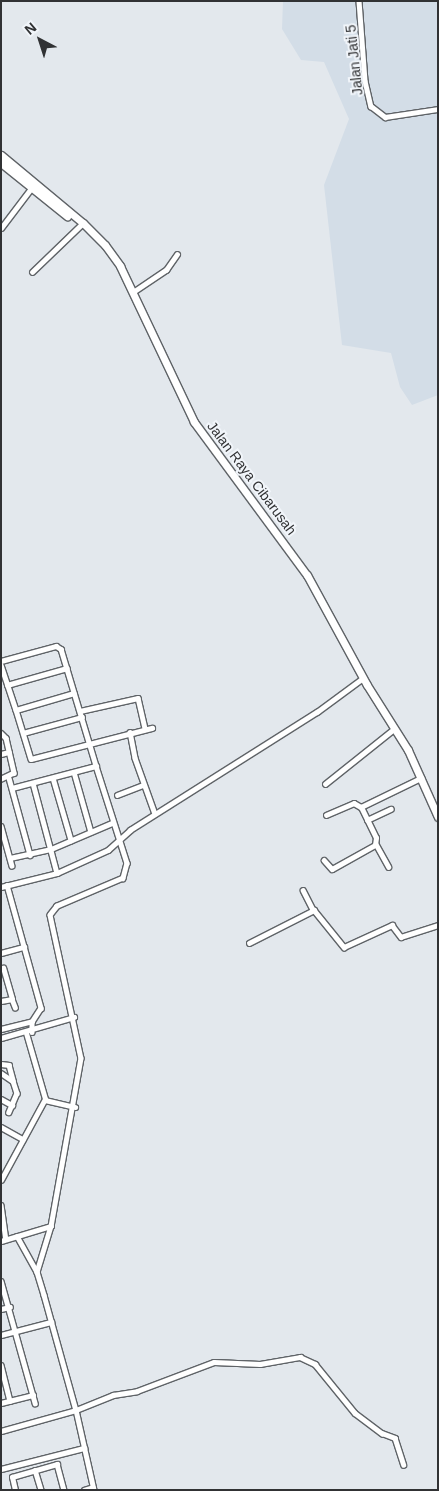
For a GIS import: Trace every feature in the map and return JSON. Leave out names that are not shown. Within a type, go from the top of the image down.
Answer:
[{"type":"main road","name":"Jalan Raya Cibarusah","points":[[1,155],[34,186],[107,248],[133,292],[194,422],[300,564],[365,682]]},
{"type":"main road","name":"Jalan Raya Cibarusah","points":[[1,163],[34,186]]},
{"type":"main road","name":"Jalan Raya Cibarusah","points":[[82,225],[103,246],[116,265],[192,423],[302,571],[365,682],[415,763],[438,817]]},
{"type":"main road","name":"Jalan Raya Cibarusah","points":[[374,697],[421,778],[438,822]]},
{"type":"street","name":"Jalan Jati 5","points":[[359,1],[367,96],[378,114],[385,116],[438,109]]},
{"type":"street","points":[[1,228],[34,186]]},
{"type":"street","points":[[32,272],[82,225]]},
{"type":"street","points":[[133,292],[166,270],[177,254]]},
{"type":"street","points":[[37,1272],[51,1226],[75,1107],[82,1058],[50,915],[57,906],[123,878],[127,863],[112,823],[90,742],[62,651],[56,646],[1,663],[31,759],[90,742],[152,728]]},
{"type":"street","points":[[7,685],[68,668]]},
{"type":"street","points":[[1,887],[57,873],[120,847],[127,832],[365,682]]},
{"type":"street","points":[[16,710],[74,692]]},
{"type":"street","points":[[80,711],[138,698],[145,729]]},
{"type":"street","points":[[23,733],[82,717]]},
{"type":"street","points":[[324,784],[394,729]]},
{"type":"street","points":[[1,732],[9,752],[14,773],[10,778],[1,780]]},
{"type":"street","points":[[130,732],[143,785],[155,814]]},
{"type":"street","points":[[1,754],[9,752]]},
{"type":"street","points":[[12,788],[96,766]]},
{"type":"street","points":[[74,772],[91,832]]},
{"type":"street","points":[[10,778],[30,855]]},
{"type":"street","points":[[54,778],[71,840]]},
{"type":"street","points":[[361,807],[421,778]]},
{"type":"street","points":[[33,783],[57,873]]},
{"type":"street","points":[[117,795],[143,785]]},
{"type":"street","points":[[326,815],[354,803],[361,807],[368,820],[376,844],[390,867]]},
{"type":"street","points":[[368,820],[391,809]]},
{"type":"street","points":[[10,858],[51,849],[112,823]]},
{"type":"street","points":[[2,829],[12,866]]},
{"type":"street","points":[[324,860],[332,869],[376,844]]},
{"type":"street","points":[[7,885],[41,1008],[32,1020],[32,1032]]},
{"type":"street","points":[[303,890],[313,910]]},
{"type":"street","points":[[249,943],[313,910],[318,911],[344,947],[392,925],[402,937],[438,925]]},
{"type":"street","points":[[1,953],[24,947]]},
{"type":"street","points":[[3,968],[3,976],[15,1008]]},
{"type":"street","points":[[1,1002],[12,999]]},
{"type":"street","points":[[1,1038],[32,1032],[74,1017]]},
{"type":"street","points":[[1,1029],[32,1020]]},
{"type":"street","points":[[1,1180],[45,1100],[26,1033]]},
{"type":"street","points":[[1,1064],[9,1065],[17,1093],[9,1112]]},
{"type":"street","points":[[1,1074],[13,1081]]},
{"type":"street","points":[[1,1099],[12,1105]]},
{"type":"street","points":[[45,1100],[75,1107]]},
{"type":"street","points":[[1,1127],[23,1139]]},
{"type":"street","points":[[1,1205],[4,1240],[51,1226]]},
{"type":"street","points":[[17,1236],[37,1272],[76,1410],[93,1488],[84,1490]]},
{"type":"street","points":[[2,1284],[17,1331],[35,1403]]},
{"type":"street","points":[[1,1310],[10,1307]]},
{"type":"street","points":[[1,1335],[51,1322]]},
{"type":"street","points":[[1,1430],[76,1410],[214,1362],[260,1364],[305,1358],[315,1364],[355,1413],[382,1433],[395,1438],[404,1465]]},
{"type":"street","points":[[1,1365],[10,1401]]},
{"type":"street","points":[[1,1403],[33,1395]]},
{"type":"street","points":[[1,1469],[84,1448]]},
{"type":"street","points":[[16,1490],[12,1477],[57,1464],[64,1490]]},
{"type":"street","points":[[35,1470],[41,1490]]},
{"type":"shaded area","points":[[283,1],[438,1],[438,395],[412,405],[400,387],[391,353],[342,345],[324,185],[349,119],[324,62],[301,60],[282,29]]}]
